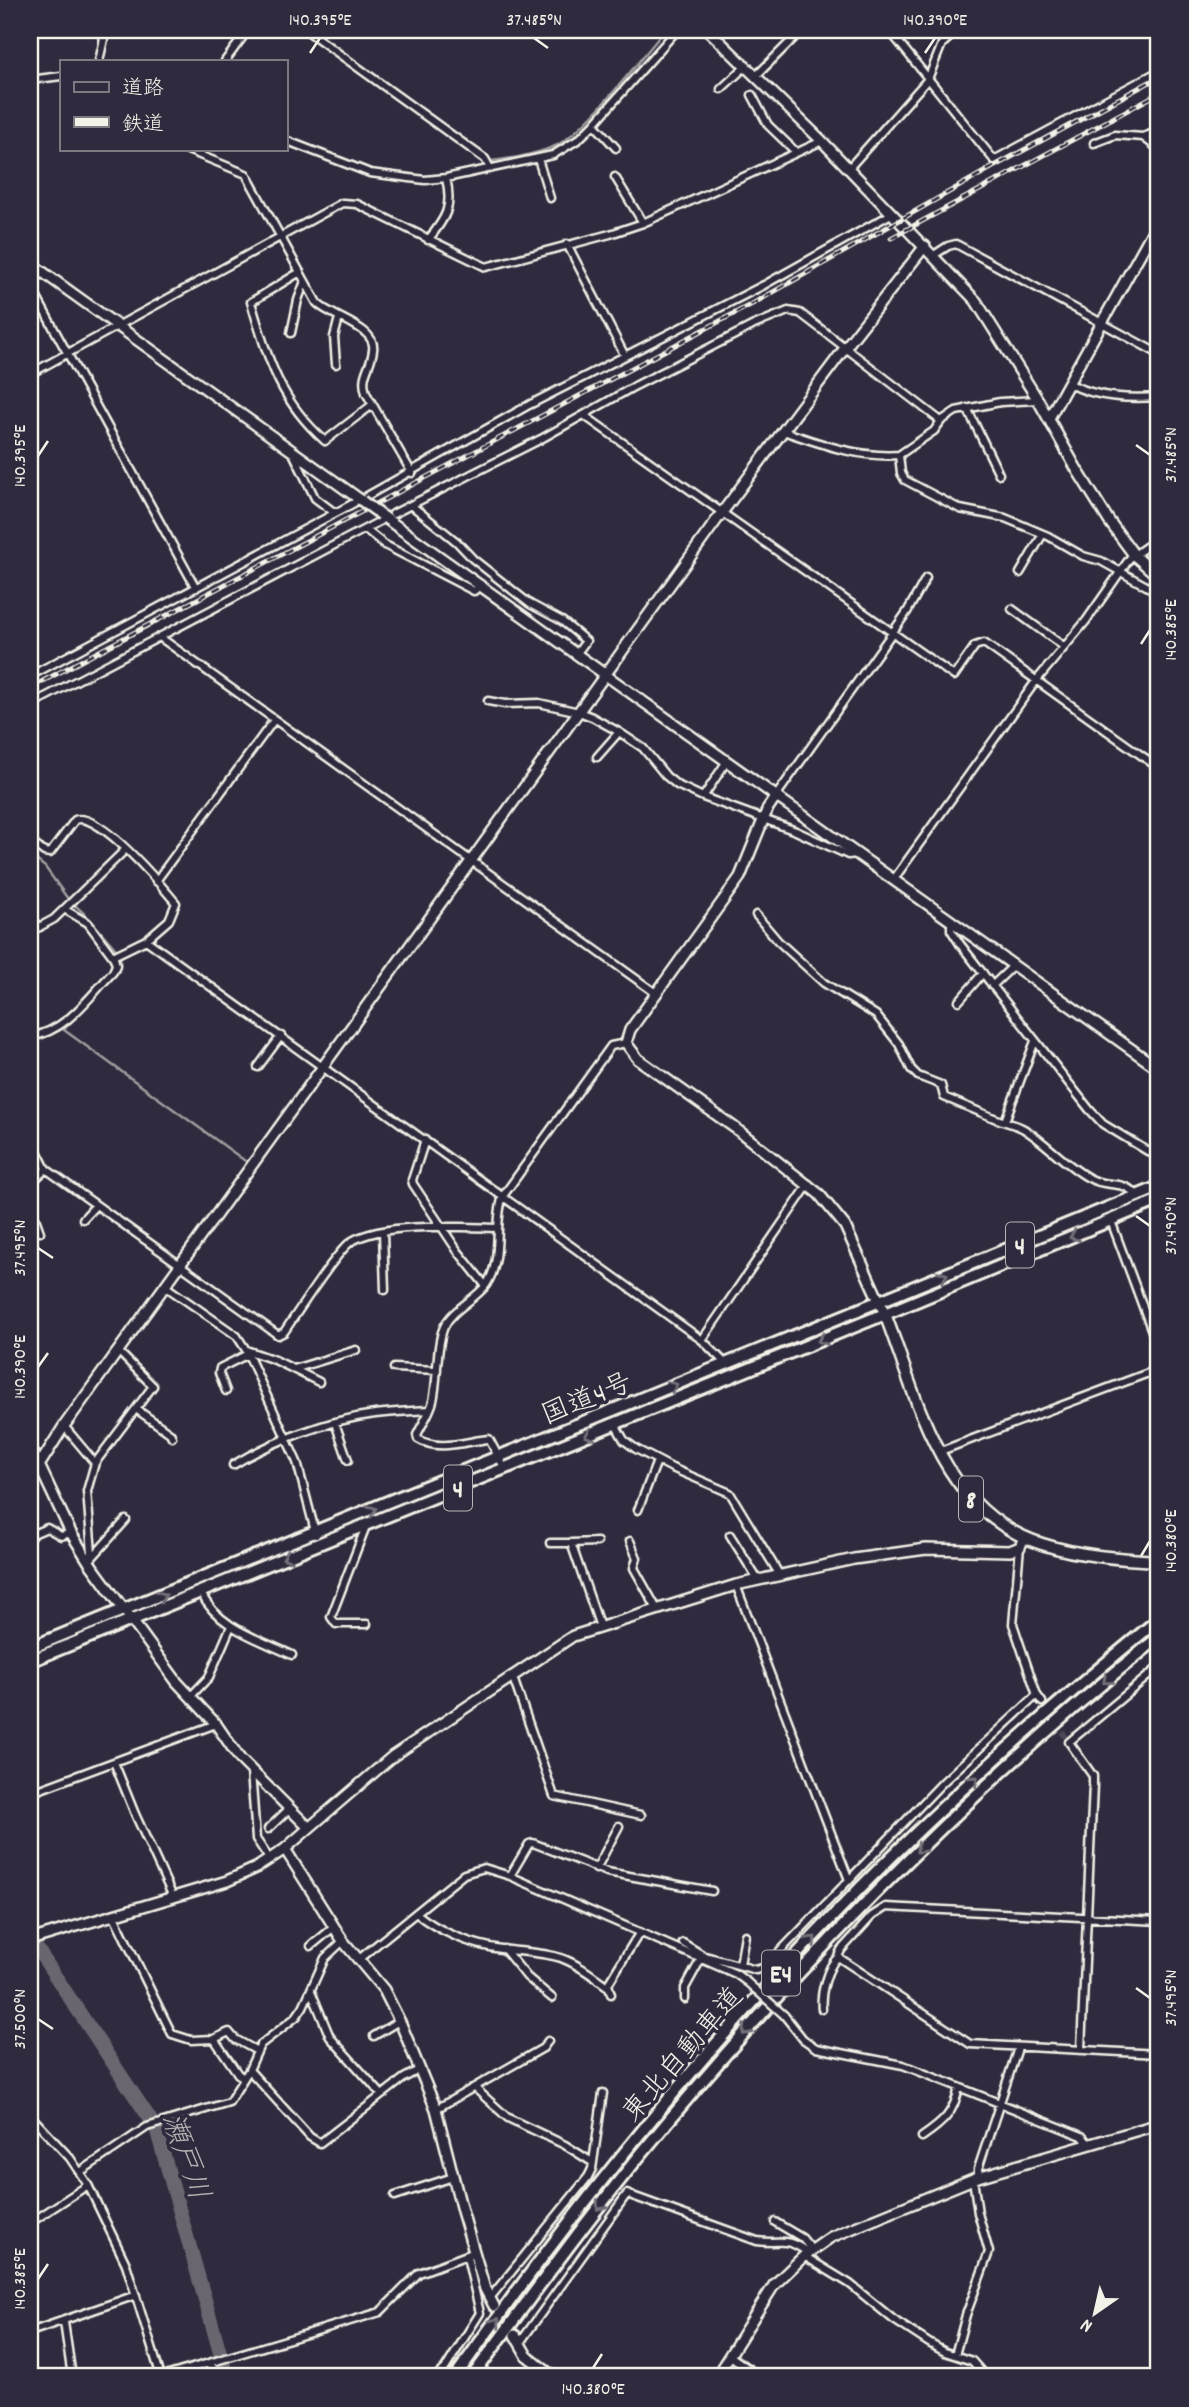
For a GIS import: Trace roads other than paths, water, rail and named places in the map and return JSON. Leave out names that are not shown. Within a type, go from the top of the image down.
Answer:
[{"type":"highway","name":"国道4号","points":[[30,1661],[201,1593],[499,1457],[1159,1187]]},
{"type":"highway","name":"国道4号","points":[[30,1648],[317,1538],[366,1525],[1159,1200]]},
{"type":"highway","name":"東北自動車道","points":[[455,2377],[631,2146],[768,1987],[859,1890],[938,1813],[1064,1699],[1159,1619]]},
{"type":"highway","name":"東北自動車道","points":[[472,2377],[641,2155],[726,2053],[824,1945],[1005,1768],[1159,1636]]},
{"type":"main road","name":"8","points":[[885,1314],[938,1452],[955,1481],[971,1500],[1022,1542],[1074,1552],[1159,1561]]},
{"type":"street","points":[[98,30],[104,39],[99,60]]},
{"type":"street","points":[[226,60],[248,30]]},
{"type":"street","points":[[306,30],[485,159],[490,168]]},
{"type":"street","points":[[287,141],[377,175],[425,180],[538,159],[559,152],[594,124],[677,30]]},
{"type":"street","points":[[708,30],[849,167],[976,301],[1109,521],[1134,555],[1159,577]]},
{"type":"street","points":[[756,76],[802,30]]},
{"type":"street","points":[[889,30],[994,160],[1159,71]]},
{"type":"street","points":[[849,167],[928,79],[942,44],[958,30]]},
{"type":"street","points":[[720,89],[746,66]]},
{"type":"street","points":[[30,80],[60,76]]},
{"type":"street","points":[[752,95],[768,125],[796,152]]},
{"type":"street","points":[[594,124],[616,148]]},
{"type":"street","points":[[1094,143],[1115,135],[1143,137],[1159,131]]},
{"type":"street","points":[[1143,137],[1159,149]]},
{"type":"street","points":[[30,374],[342,203],[349,202],[486,267],[610,234],[643,222],[822,141]]},
{"type":"street","points":[[187,150],[246,174],[317,303],[365,331],[372,341],[373,350],[363,382],[372,405],[412,473]]},
{"type":"street","points":[[538,159],[550,198]]},
{"type":"street","points":[[615,177],[643,222]]},
{"type":"street","points":[[428,240],[446,216],[449,200],[446,178]]},
{"type":"street","points":[[30,676],[412,473],[529,405],[764,285],[893,213]]},
{"type":"street","points":[[1049,418],[1159,219]]},
{"type":"street","points":[[567,244],[625,356]]},
{"type":"street","points":[[934,255],[956,244],[1159,354]]},
{"type":"street","points":[[40,1464],[64,1426],[722,514],[845,348],[925,246]]},
{"type":"street","points":[[30,263],[361,500],[380,518],[481,585],[1159,1069]]},
{"type":"street","points":[[300,272],[251,302],[276,378],[295,409],[325,441],[372,405]]},
{"type":"street","points":[[291,332],[305,281]]},
{"type":"street","points":[[30,285],[196,588]]},
{"type":"street","points":[[393,514],[585,416],[635,386],[789,310],[800,313],[941,421]]},
{"type":"street","points":[[336,364],[334,337],[339,318]]},
{"type":"street","points":[[1070,384],[1099,394],[1119,397],[1159,397]]},
{"type":"street","points":[[783,431],[857,454],[899,455],[934,431],[941,421],[956,411],[1000,401],[1038,400]]},
{"type":"street","points":[[967,408],[999,474]]},
{"type":"street","points":[[585,416],[954,676],[972,649],[981,643],[1159,768]]},
{"type":"street","points":[[292,450],[315,498],[335,513]]},
{"type":"street","points":[[899,455],[901,473],[905,480],[912,484],[960,509],[1005,518],[1042,534],[1083,556],[1101,561],[1159,593]]},
{"type":"street","points":[[411,505],[530,604],[562,621],[586,641],[577,653]]},
{"type":"street","points":[[30,705],[161,638],[365,529],[380,518]]},
{"type":"street","points":[[365,529],[385,545],[474,591],[481,585]]},
{"type":"street","points":[[894,879],[1036,681],[1086,621],[1119,573],[1134,555],[1150,544],[1159,529]]},
{"type":"street","points":[[1020,573],[1042,534]]},
{"type":"street","points":[[626,1043],[630,1030],[740,877],[763,820],[776,796],[892,634],[914,602],[926,578]]},
{"type":"street","points":[[1012,609],[1063,646]]},
{"type":"street","points":[[161,638],[657,994]]},
{"type":"street","points":[[488,701],[539,704],[579,712],[619,732],[650,755],[666,776],[677,785],[796,831],[848,855],[857,854]]},
{"type":"street","points":[[156,881],[274,720]]},
{"type":"street","points":[[597,757],[619,732]]},
{"type":"street","points":[[703,797],[727,761]]},
{"type":"street","points":[[30,841],[44,852],[50,853],[79,817],[85,818],[126,849],[173,899],[176,906],[169,920],[146,940],[113,956]]},
{"type":"street","points":[[30,932],[40,928],[69,905],[126,849]]},
{"type":"street","points":[[30,1037],[54,1030],[68,1020],[113,972],[116,965],[113,956],[88,923],[69,905]]},
{"type":"street","points":[[756,915],[778,941],[824,983],[876,1015],[899,1044],[911,1069],[918,1076],[941,1085],[944,1097],[1025,1130],[1055,1152],[1062,1161],[1090,1179],[1130,1187],[1138,1196]]},
{"type":"street","points":[[30,919],[40,928]]},
{"type":"street","points":[[951,920],[951,930],[983,973],[1103,1124],[1159,1158]]},
{"type":"street","points":[[146,940],[702,1340],[726,1364]]},
{"type":"street","points":[[992,985],[1014,965]]},
{"type":"street","points":[[959,1001],[983,973]]},
{"type":"street","points":[[258,1067],[281,1036]]},
{"type":"street","points":[[1005,1121],[1035,1041]]},
{"type":"street","points":[[626,1043],[638,1059],[809,1184],[845,1226],[885,1314]]},
{"type":"street","points":[[505,1469],[489,1439],[449,1445],[421,1441],[417,1435],[432,1404],[444,1325],[485,1285],[497,1250],[502,1196],[611,1046],[626,1043]]},
{"type":"street","points":[[30,1137],[46,1169],[278,1335],[285,1332],[347,1245],[358,1238],[383,1232],[442,1227],[497,1228]]},
{"type":"street","points":[[425,1140],[412,1180],[457,1250],[485,1285]]},
{"type":"street","points":[[30,1184],[46,1169]]},
{"type":"street","points":[[702,1340],[809,1184]]},
{"type":"street","points":[[30,1203],[40,1232]]},
{"type":"street","points":[[83,1219],[96,1205]]},
{"type":"street","points":[[1111,1221],[1159,1350]]},
{"type":"street","points":[[383,1232],[385,1290]]},
{"type":"street","points":[[165,1286],[237,1336],[247,1352],[297,1462],[317,1538]]},
{"type":"street","points":[[294,1369],[356,1350]]},
{"type":"street","points":[[89,1562],[92,1553],[88,1491],[95,1463],[153,1386],[118,1351]]},
{"type":"street","points":[[247,1352],[294,1369],[319,1382]]},
{"type":"street","points":[[226,1391],[219,1370],[247,1352]]},
{"type":"street","points":[[394,1368],[437,1370]]},
{"type":"street","points":[[938,1452],[1159,1369]]},
{"type":"street","points":[[136,1409],[172,1437]]},
{"type":"street","points":[[233,1465],[286,1439],[335,1423],[374,1414],[429,1410]]},
{"type":"street","points":[[610,1412],[628,1444],[657,1461],[730,1493],[779,1574]]},
{"type":"street","points":[[335,1423],[348,1460]]},
{"type":"street","points":[[64,1426],[95,1463]]},
{"type":"street","points":[[30,1446],[71,1533],[89,1562],[177,1682],[216,1724],[228,1744],[251,1771],[309,1828]]},
{"type":"street","points":[[638,1510],[657,1461]]},
{"type":"street","points":[[89,1562],[126,1520]]},
{"type":"street","points":[[366,1525],[331,1617],[336,1624],[367,1624]]},
{"type":"street","points":[[31,1534],[47,1528],[61,1536],[71,1533]]},
{"type":"street","points":[[730,1535],[758,1580]]},
{"type":"street","points":[[630,1541],[637,1558],[634,1568],[657,1609]]},
{"type":"street","points":[[550,1543],[597,1542]]},
{"type":"street","points":[[34,1939],[227,1881],[270,1860],[393,1756],[573,1636],[779,1574],[880,1554],[926,1549],[1010,1551],[1022,1542]]},
{"type":"street","points":[[1022,1542],[1013,1624],[1037,1695],[1042,1702]]},
{"type":"street","points":[[571,1543],[600,1627]]},
{"type":"street","points":[[736,1586],[849,1880]]},
{"type":"street","points":[[201,1593],[215,1615],[231,1626],[292,1655]]},
{"type":"street","points":[[191,1696],[209,1677],[231,1626]]},
{"type":"street","points":[[1081,2049],[1093,1776],[1069,1742],[1159,1667]]},
{"type":"street","points":[[512,1675],[554,1796],[641,1815]]},
{"type":"street","points":[[682,1943],[703,1957],[756,1970],[765,1967],[943,1782],[1037,1695]]},
{"type":"street","points":[[30,1793],[216,1724]]},
{"type":"street","points":[[114,1762],[173,1897]]},
{"type":"street","points":[[251,1771],[256,1839],[270,1860]]},
{"type":"street","points":[[268,1829],[289,1809]]},
{"type":"street","points":[[596,1869],[619,1826]]},
{"type":"street","points":[[510,1876],[531,1843],[596,1869],[712,1891]]},
{"type":"street","points":[[285,1849],[343,1941],[384,1990],[436,2109],[471,2255],[481,2313],[445,2369],[436,2377]]},
{"type":"street","points":[[359,1959],[469,1871],[491,1869],[703,1957],[736,1974],[784,2015],[803,2039],[816,2048],[903,2065],[1082,2136],[1089,2144]]},
{"type":"street","points":[[822,2009],[821,2000],[830,1969],[841,1950],[872,1916],[886,1906],[1159,1921]]},
{"type":"street","points":[[416,1913],[464,1940],[561,1958],[575,1964],[609,1990],[640,1933]]},
{"type":"street","points":[[113,1914],[172,2034],[191,2040],[214,2039],[229,2032],[257,2051]]},
{"type":"street","points":[[311,1946],[334,1927]]},
{"type":"street","points":[[740,1965],[745,1935]]},
{"type":"street","points":[[80,2172],[147,2127],[229,2102],[250,2070],[263,2041],[296,2017],[325,1958],[343,1941]]},
{"type":"street","points":[[504,1949],[527,1977],[552,1998]]},
{"type":"street","points":[[685,1999],[685,1988],[703,1957]]},
{"type":"street","points":[[838,1957],[929,2015],[966,2043],[1159,2054]]},
{"type":"street","points":[[311,1991],[330,2037],[382,2095]]},
{"type":"street","points":[[374,2036],[399,2021]]},
{"type":"street","points":[[214,2039],[238,2074],[244,2078]]},
{"type":"street","points":[[436,2109],[543,2048],[548,2041]]},
{"type":"street","points":[[955,2355],[989,2252],[978,2213],[975,2178],[1018,2048]]},
{"type":"street","points":[[250,2070],[310,2137],[320,2143],[420,2069]]},
{"type":"street","points":[[922,2137],[956,2107],[959,2087]]},
{"type":"street","points":[[475,2088],[508,2118],[565,2145],[593,2162]]},
{"type":"street","points":[[471,2255],[492,2302],[588,2177],[593,2162],[603,2093]]},
{"type":"street","points":[[30,2115],[80,2172],[88,2185],[126,2264],[161,2377],[380,2312],[419,2273],[471,2255]]},
{"type":"street","points":[[716,2377],[774,2285],[808,2253],[831,2237],[975,2178],[1159,2124]]},
{"type":"street","points":[[395,2196],[453,2176]]},
{"type":"street","points":[[30,2223],[88,2185]]},
{"type":"street","points":[[554,2377],[527,2356],[517,2339],[627,2194],[757,2241],[786,2240],[850,2284],[909,2331],[945,2352],[972,2361],[986,2377]]},
{"type":"street","points":[[775,2222],[802,2238],[808,2253]]},
{"type":"street","points":[[30,2332],[136,2295]]},
{"type":"street","points":[[64,2322],[72,2377]]},
{"type":"street","points":[[729,2355],[760,2377]]},
{"type":"street","points":[[215,2362],[216,2377]]},
{"type":"waterway","points":[[466,149],[484,162],[536,153],[565,140],[595,112],[665,30]]},
{"type":"waterway","points":[[30,855],[45,867],[68,899],[89,918],[121,955],[119,971],[107,983]]},
{"type":"waterway","points":[[79,1013],[64,1030],[248,1163]]},
{"type":"waterway","name":"瀬戸川","points":[[30,1938],[156,2128],[227,2377]]},
{"type":"tunnel","points":[[1042,1702],[1069,1742]]},
{"type":"railway","points":[[30,688],[754,303],[993,167],[1159,77]]},
{"type":"railway","points":[[891,238],[1159,93]]}]
